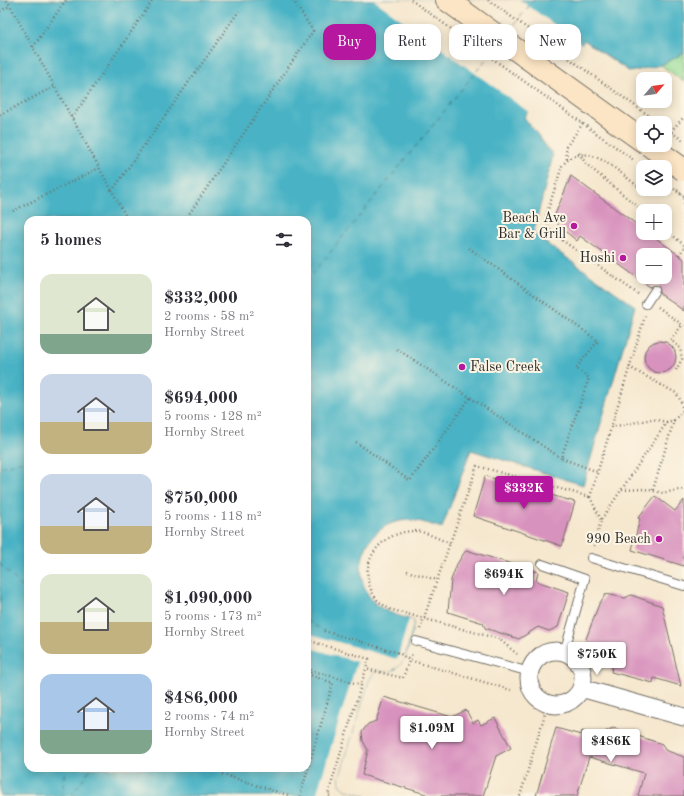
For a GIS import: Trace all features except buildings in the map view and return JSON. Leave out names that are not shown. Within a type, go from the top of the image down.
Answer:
[{"type":"main road","points":[[447,0],[636,136]]},
{"type":"main road","points":[[643,154],[684,170]]},
{"type":"street","points":[[557,651],[564,653],[578,663],[583,679],[578,694],[568,703],[554,705],[540,701],[531,688],[530,672],[536,659],[543,655],[557,651]]},
{"type":"street","points":[[581,688],[684,717]]},
{"type":"lane","points":[[582,92],[636,133]]},
{"type":"lane","points":[[662,152],[676,162],[684,158]]},
{"type":"lane","points":[[646,304],[655,290]]},
{"type":"lane","points":[[591,558],[684,586]]},
{"type":"lane","points":[[542,564],[585,579],[564,653]]},
{"type":"lane","points":[[416,641],[530,672]]},
{"type":"path","points":[[7,0],[126,216]]},
{"type":"path","points":[[33,46],[66,0]]},
{"type":"path","points":[[72,118],[153,0]]},
{"type":"path","points":[[189,216],[313,31],[293,0]]},
{"type":"path","points":[[411,0],[643,154]]},
{"type":"path","points":[[488,0],[648,116]]},
{"type":"path","points":[[0,11],[10,6]]},
{"type":"path","points":[[112,191],[240,11]]},
{"type":"path","points":[[0,115],[55,86]]},
{"type":"path","points":[[672,129],[683,117]]},
{"type":"path","points":[[567,159],[566,147],[586,119]]},
{"type":"path","points":[[672,133],[684,141]]},
{"type":"path","points":[[578,153],[586,164],[636,205]]},
{"type":"path","points":[[636,186],[594,155],[578,153],[567,159],[562,166],[546,216],[547,226],[552,233],[641,296],[646,304],[646,311],[590,497],[601,520],[667,422]]},
{"type":"path","points":[[13,211],[99,168]]},
{"type":"path","points":[[684,196],[684,226]]},
{"type":"path","points":[[672,235],[684,245]]},
{"type":"path","points":[[469,248],[598,341],[576,368],[590,378],[561,458]]},
{"type":"path","points":[[679,255],[684,248]]},
{"type":"path","points":[[658,307],[683,325],[672,340],[680,348],[682,359],[676,370]]},
{"type":"path","points":[[397,349],[561,458],[598,472]]},
{"type":"path","points":[[629,367],[676,393],[681,401],[683,411],[674,420],[653,490]]},
{"type":"path","points":[[681,401],[684,397]]},
{"type":"path","points":[[356,442],[410,481],[470,398]]},
{"type":"path","points":[[611,427],[652,419],[667,422],[674,420]]},
{"type":"path","points":[[366,668],[403,678],[477,466],[590,497]]},
{"type":"path","points":[[621,490],[645,489],[664,493],[684,489]]},
{"type":"path","points":[[450,543],[416,530],[395,533],[376,546],[369,563],[368,580],[375,598],[389,609],[499,639],[519,656]]},
{"type":"path","points":[[407,571],[437,580]]},
{"type":"path","points":[[324,631],[399,653],[409,660],[511,690]]},
{"type":"path","points":[[311,641],[369,659],[328,795],[330,796]]},
{"type":"path","points":[[312,671],[361,685]]},
{"type":"path","points":[[311,675],[333,683],[311,758]]},
{"type":"path","points":[[520,796],[548,704]]},
{"type":"path","points":[[300,796],[307,772]]},
{"type":"path","points":[[222,774],[290,796]]},
{"type":"green space","points":[[684,53],[684,82],[672,72],[661,65]]},
{"type":"water","name":"False Creek","points":[[0,0],[684,0],[684,53],[661,65],[630,72],[584,40],[581,44],[581,24],[525,24],[525,60],[568,60],[524,117],[553,155],[533,234],[635,306],[583,485],[471,450],[442,528],[416,521],[400,521],[387,526],[376,534],[368,544],[363,556],[361,569],[363,582],[368,594],[381,608],[390,613],[414,621],[410,643],[400,665],[389,671],[376,670],[369,680],[339,778],[340,785],[346,790],[366,796],[0,796]]},
{"type":"pier","points":[[374,0],[520,0],[554,24],[525,24],[525,60],[571,60],[530,113],[457,60],[517,60],[517,24],[449,24],[449,54],[441,49],[441,24],[407,24]]},
{"type":"pier","points":[[409,619],[414,621],[404,660],[398,667],[389,672],[376,670],[369,680],[339,778],[340,785],[346,790],[366,796],[316,796],[357,662],[311,648],[311,634],[397,659]]},
{"type":"ferry route","points":[[515,24],[534,0]]},
{"type":"ferry route","points":[[311,276],[486,60]]},
{"type":"ferry route","points":[[0,467],[24,461]]},
{"type":"ferry route","points":[[0,564],[24,589]]},
{"type":"ferry route","points":[[311,623],[324,631]]},
{"type":"ferry route","points":[[62,796],[65,772]]},
{"type":"ferry route","points":[[71,796],[88,772]]},
{"type":"place","name":"Beach Ave Bar & Grill","points":[[574,226]]},
{"type":"place","name":"Hoshi","points":[[623,258]]},
{"type":"place","name":"False Creek","points":[[462,367]]},
{"type":"place","name":"990 Beach","points":[[659,539]]}]
